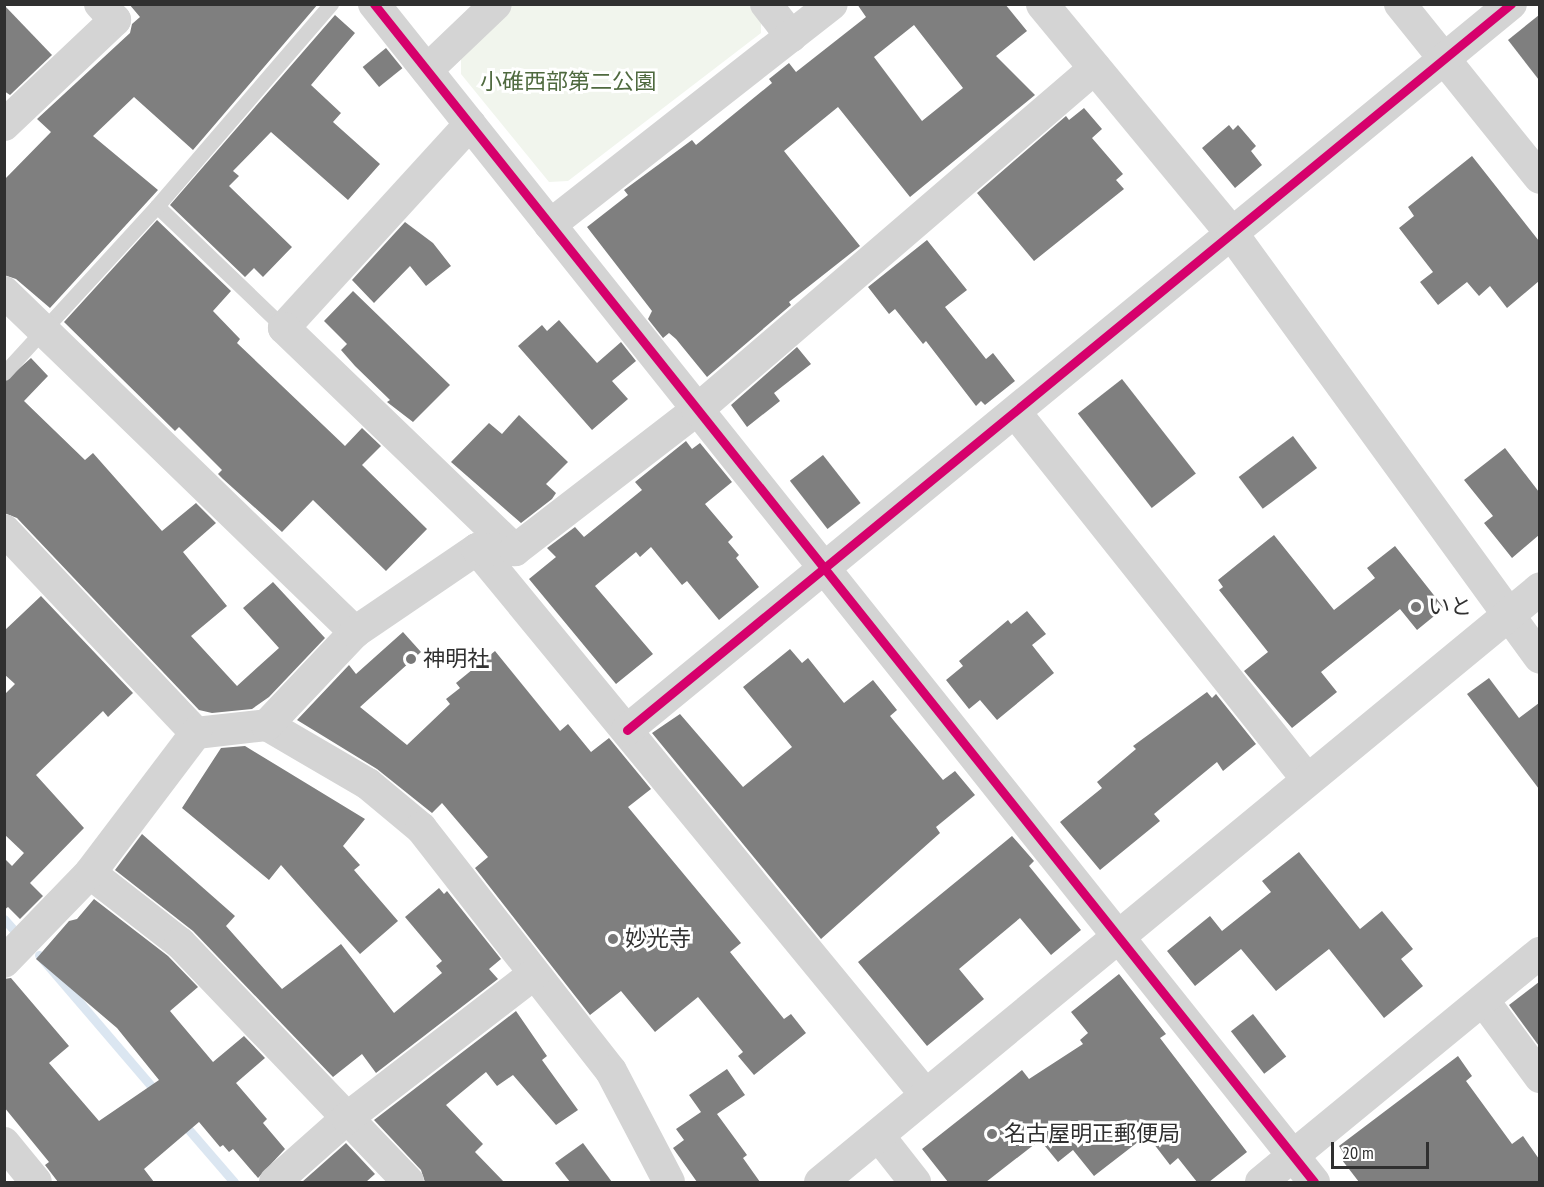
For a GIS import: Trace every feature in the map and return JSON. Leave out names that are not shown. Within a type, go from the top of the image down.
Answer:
[{"type":"street","points":[[4,125],[115,20],[100,4]]},
{"type":"street","points":[[374,4],[1314,1182]]},
{"type":"street","points":[[427,70],[496,4]]},
{"type":"street","points":[[766,4],[791,36]]},
{"type":"street","points":[[550,225],[832,4]]},
{"type":"street","points":[[1042,4],[1232,234],[1539,658]]},
{"type":"street","points":[[1400,4],[1539,178]]},
{"type":"street","points":[[627,730],[1511,4]]},
{"type":"street","points":[[267,725],[356,632],[477,549],[515,550],[697,410],[1095,68]]},
{"type":"street","points":[[470,124],[284,328],[515,550]]},
{"type":"street","points":[[4,292],[356,632]]},
{"type":"street","points":[[1015,412],[1308,780]]},
{"type":"street","points":[[4,530],[196,733]]},
{"type":"street","points":[[477,549],[926,1095]]},
{"type":"street","points":[[820,1182],[1539,588]]},
{"type":"street","points":[[4,962],[90,873],[196,733],[267,725],[368,784],[421,828],[611,1071],[669,1182]]},
{"type":"street","points":[[90,873],[180,943],[408,1182]]},
{"type":"street","points":[[1261,1182],[1539,953]]},
{"type":"street","points":[[275,1182],[346,1118],[534,974]]},
{"type":"street","points":[[1483,1000],[1539,1077]]},
{"type":"street","points":[[878,1135],[915,1182]]},
{"type":"street","points":[[4,1143],[36,1182]]},
{"type":"lane","points":[[4,373],[158,207],[331,4]]},
{"type":"lane","points":[[158,207],[284,328]]},
{"type":"green space","name":"小碓西部第二公園","points":[[511,5],[749,5],[761,21],[761,33],[568,181],[549,182],[461,74],[461,52]]},
{"type":"building","points":[[129,4],[318,4],[193,150],[134,97],[93,136],[158,190],[50,308],[16,279],[4,275],[4,180],[51,132],[37,119],[130,33],[132,24],[140,17]]},
{"type":"building","points":[[857,4],[1005,4],[1027,31],[996,56],[1035,95],[910,197],[838,107],[784,151],[860,246],[789,302],[791,305],[707,377],[676,339],[669,333],[663,338],[648,319],[652,311],[587,227],[628,195],[624,190],[692,140],[696,145],[772,83],[769,79],[789,63],[796,72],[866,17]],"holes":[[[914,25],[963,88],[922,121],[874,57]]]},
{"type":"building","points":[[4,5],[52,55],[10,95],[4,91]]},
{"type":"building","points":[[335,15],[355,33],[311,85],[341,113],[333,122],[380,164],[348,200],[271,132],[233,171],[239,176],[229,186],[292,247],[263,277],[254,268],[245,277],[170,205]]},
{"type":"building","points":[[1539,15],[1539,80],[1508,40]]},
{"type":"building","points":[[386,48],[402,68],[379,87],[363,67]]},
{"type":"building","points":[[1084,108],[1102,129],[1092,138],[1123,174],[1116,180],[1124,189],[1034,261],[977,193],[1066,116],[1069,120]]},
{"type":"building","points":[[1229,125],[1233,130],[1238,125],[1256,146],[1251,151],[1262,165],[1235,188],[1202,148]]},
{"type":"building","points":[[1472,156],[1539,241],[1539,281],[1507,308],[1490,286],[1479,296],[1467,282],[1438,305],[1420,282],[1433,272],[1399,228],[1414,216],[1408,207]]},
{"type":"building","points":[[157,220],[231,291],[213,311],[240,339],[237,343],[345,446],[362,428],[381,446],[362,465],[427,529],[386,571],[313,500],[282,532],[218,474],[222,470],[179,427],[175,431],[64,322]]},
{"type":"building","points":[[405,222],[433,243],[451,266],[426,286],[410,266],[374,303],[352,280]]},
{"type":"building","points":[[927,240],[967,290],[945,307],[986,359],[993,353],[1015,381],[985,405],[981,401],[976,406],[926,341],[923,344],[895,309],[889,314],[868,287]]},
{"type":"building","points":[[353,291],[450,385],[413,422],[387,402],[390,400],[355,366],[341,350],[347,344],[324,321]]},
{"type":"building","points":[[559,320],[597,363],[621,342],[636,361],[612,381],[628,399],[592,430],[518,346],[542,325],[547,331]]},
{"type":"building","points":[[797,347],[811,364],[774,393],[780,401],[747,427],[731,405]]},
{"type":"building","points":[[31,358],[48,376],[24,401],[85,460],[93,453],[162,531],[196,503],[216,523],[183,552],[227,606],[191,636],[237,686],[279,648],[243,608],[273,582],[325,638],[269,697],[252,709],[212,713],[199,710],[17,518],[4,513],[4,382]]},
{"type":"building","points":[[1122,379],[1196,474],[1152,508],[1078,413]]},
{"type":"building","points":[[519,415],[568,462],[546,484],[556,493],[552,499],[521,523],[451,462],[489,423],[502,434]]},
{"type":"building","points":[[1293,436],[1317,468],[1263,509],[1239,477]]},
{"type":"building","points":[[686,441],[692,449],[700,443],[732,482],[705,504],[733,537],[728,542],[739,555],[736,558],[759,587],[719,620],[687,581],[682,585],[651,547],[640,557],[636,552],[595,586],[653,654],[616,684],[529,579],[556,557],[547,548],[575,527],[584,537],[642,490],[635,482]]},
{"type":"building","points":[[1505,448],[1539,492],[1539,535],[1512,558],[1484,523],[1493,516],[1464,480]]},
{"type":"building","points":[[823,455],[861,503],[827,529],[790,481]]},
{"type":"building","points":[[1274,535],[1334,610],[1375,578],[1367,568],[1395,546],[1444,608],[1417,630],[1400,609],[1321,672],[1337,692],[1292,728],[1244,671],[1268,652],[1219,590],[1223,587],[1218,580]]},
{"type":"building","points":[[41,596],[133,693],[108,717],[103,711],[36,775],[84,828],[30,883],[43,896],[20,919],[8,907],[4,910],[4,858],[12,866],[24,853],[4,834],[4,695],[15,684],[4,674],[4,631]]},
{"type":"building","points":[[1027,611],[1046,634],[1032,645],[1054,673],[997,720],[980,700],[969,709],[946,680],[963,666],[959,661],[1008,620],[1011,624]]},
{"type":"building","points":[[403,632],[421,652],[360,707],[407,745],[450,704],[446,699],[460,688],[456,683],[495,651],[560,731],[568,724],[591,752],[609,738],[651,789],[628,807],[741,943],[730,952],[784,1019],[791,1014],[806,1033],[754,1075],[738,1056],[743,1052],[698,997],[655,1032],[621,991],[590,1015],[475,868],[488,857],[442,803],[432,813],[377,769],[297,720],[349,665],[356,674]]},
{"type":"building","points":[[790,649],[802,663],[808,658],[844,703],[873,680],[897,710],[890,716],[943,780],[955,771],[975,795],[936,827],[940,833],[821,939],[652,733],[680,714],[743,787],[792,747],[743,687]]},
{"type":"building","points":[[1489,678],[1519,718],[1539,703],[1539,789],[1467,694]]},
{"type":"building","points":[[1207,692],[1212,698],[1216,694],[1256,744],[1223,771],[1217,762],[1154,814],[1160,821],[1100,870],[1060,822],[1102,788],[1097,782],[1136,749],[1133,746]]},
{"type":"building","points":[[245,746],[365,819],[343,846],[360,865],[354,870],[398,921],[360,954],[281,865],[269,880],[182,808],[221,748]]},
{"type":"building","points":[[142,834],[235,916],[226,926],[282,989],[341,944],[394,1013],[442,973],[436,966],[442,961],[405,917],[439,888],[444,894],[447,891],[501,959],[489,969],[498,979],[376,1073],[362,1054],[333,1077],[193,931],[115,870]]},
{"type":"building","points":[[1012,836],[1034,861],[1029,866],[1081,930],[1051,955],[1020,918],[959,969],[984,999],[927,1046],[858,962]]},
{"type":"building","points":[[1299,852],[1360,929],[1382,911],[1413,949],[1401,959],[1423,986],[1384,1018],[1329,949],[1276,991],[1241,949],[1195,986],[1167,951],[1210,916],[1222,931],[1271,892],[1262,881]]},
{"type":"building","points":[[94,899],[168,956],[198,987],[170,1011],[213,1062],[244,1036],[265,1058],[236,1083],[267,1119],[263,1123],[285,1149],[258,1178],[233,1149],[229,1152],[223,1145],[220,1147],[199,1122],[144,1169],[154,1182],[58,1182],[45,1165],[49,1162],[4,1107],[4,979],[11,978],[69,1046],[49,1063],[99,1121],[159,1080],[117,1028],[36,959],[69,921],[77,919]]},
{"type":"building","points":[[1119,974],[1166,1034],[1160,1038],[1247,1152],[1209,1182],[1197,1182],[1178,1158],[1170,1165],[1147,1135],[1094,1176],[1073,1150],[1058,1162],[1040,1140],[986,1182],[948,1182],[922,1149],[1022,1070],[1029,1079],[1083,1044],[1080,1040],[1088,1033],[1071,1012]]},
{"type":"building","points":[[1539,982],[1539,1046],[1509,1005]]},
{"type":"building","points":[[516,1011],[547,1056],[542,1060],[578,1110],[556,1125],[513,1075],[497,1086],[486,1072],[446,1105],[483,1144],[475,1152],[504,1182],[425,1182],[421,1170],[374,1120]]},
{"type":"building","points":[[1253,1014],[1286,1057],[1264,1074],[1231,1031]]},
{"type":"building","points":[[1458,1056],[1472,1076],[1466,1081],[1512,1144],[1523,1136],[1539,1159],[1539,1182],[1359,1182],[1342,1160],[1346,1157],[1339,1146]]},
{"type":"building","points":[[727,1069],[745,1095],[717,1114],[747,1155],[743,1158],[760,1182],[697,1182],[673,1148],[684,1140],[676,1129],[701,1112],[689,1095]]},
{"type":"building","points":[[346,1143],[375,1174],[366,1182],[302,1182]]},
{"type":"building","points":[[583,1143],[612,1182],[570,1182],[555,1163]]},
{"type":"waterway","points":[[4,919],[14,930]]},
{"type":"waterway","points":[[39,955],[158,1094]]},
{"type":"waterway","points":[[183,1123],[234,1182]]},
{"type":"cycle path","points":[[374,4],[1314,1182]]},
{"type":"cycle path","points":[[627,730],[1511,4]]},
{"type":"place","name":"いと","points":[[1416,607]]},
{"type":"place","name":"神明社","points":[[411,659]]},
{"type":"place","name":"妙光寺","points":[[613,939]]},
{"type":"place","name":"名古屋明正郵便局","points":[[992,1134]]}]
